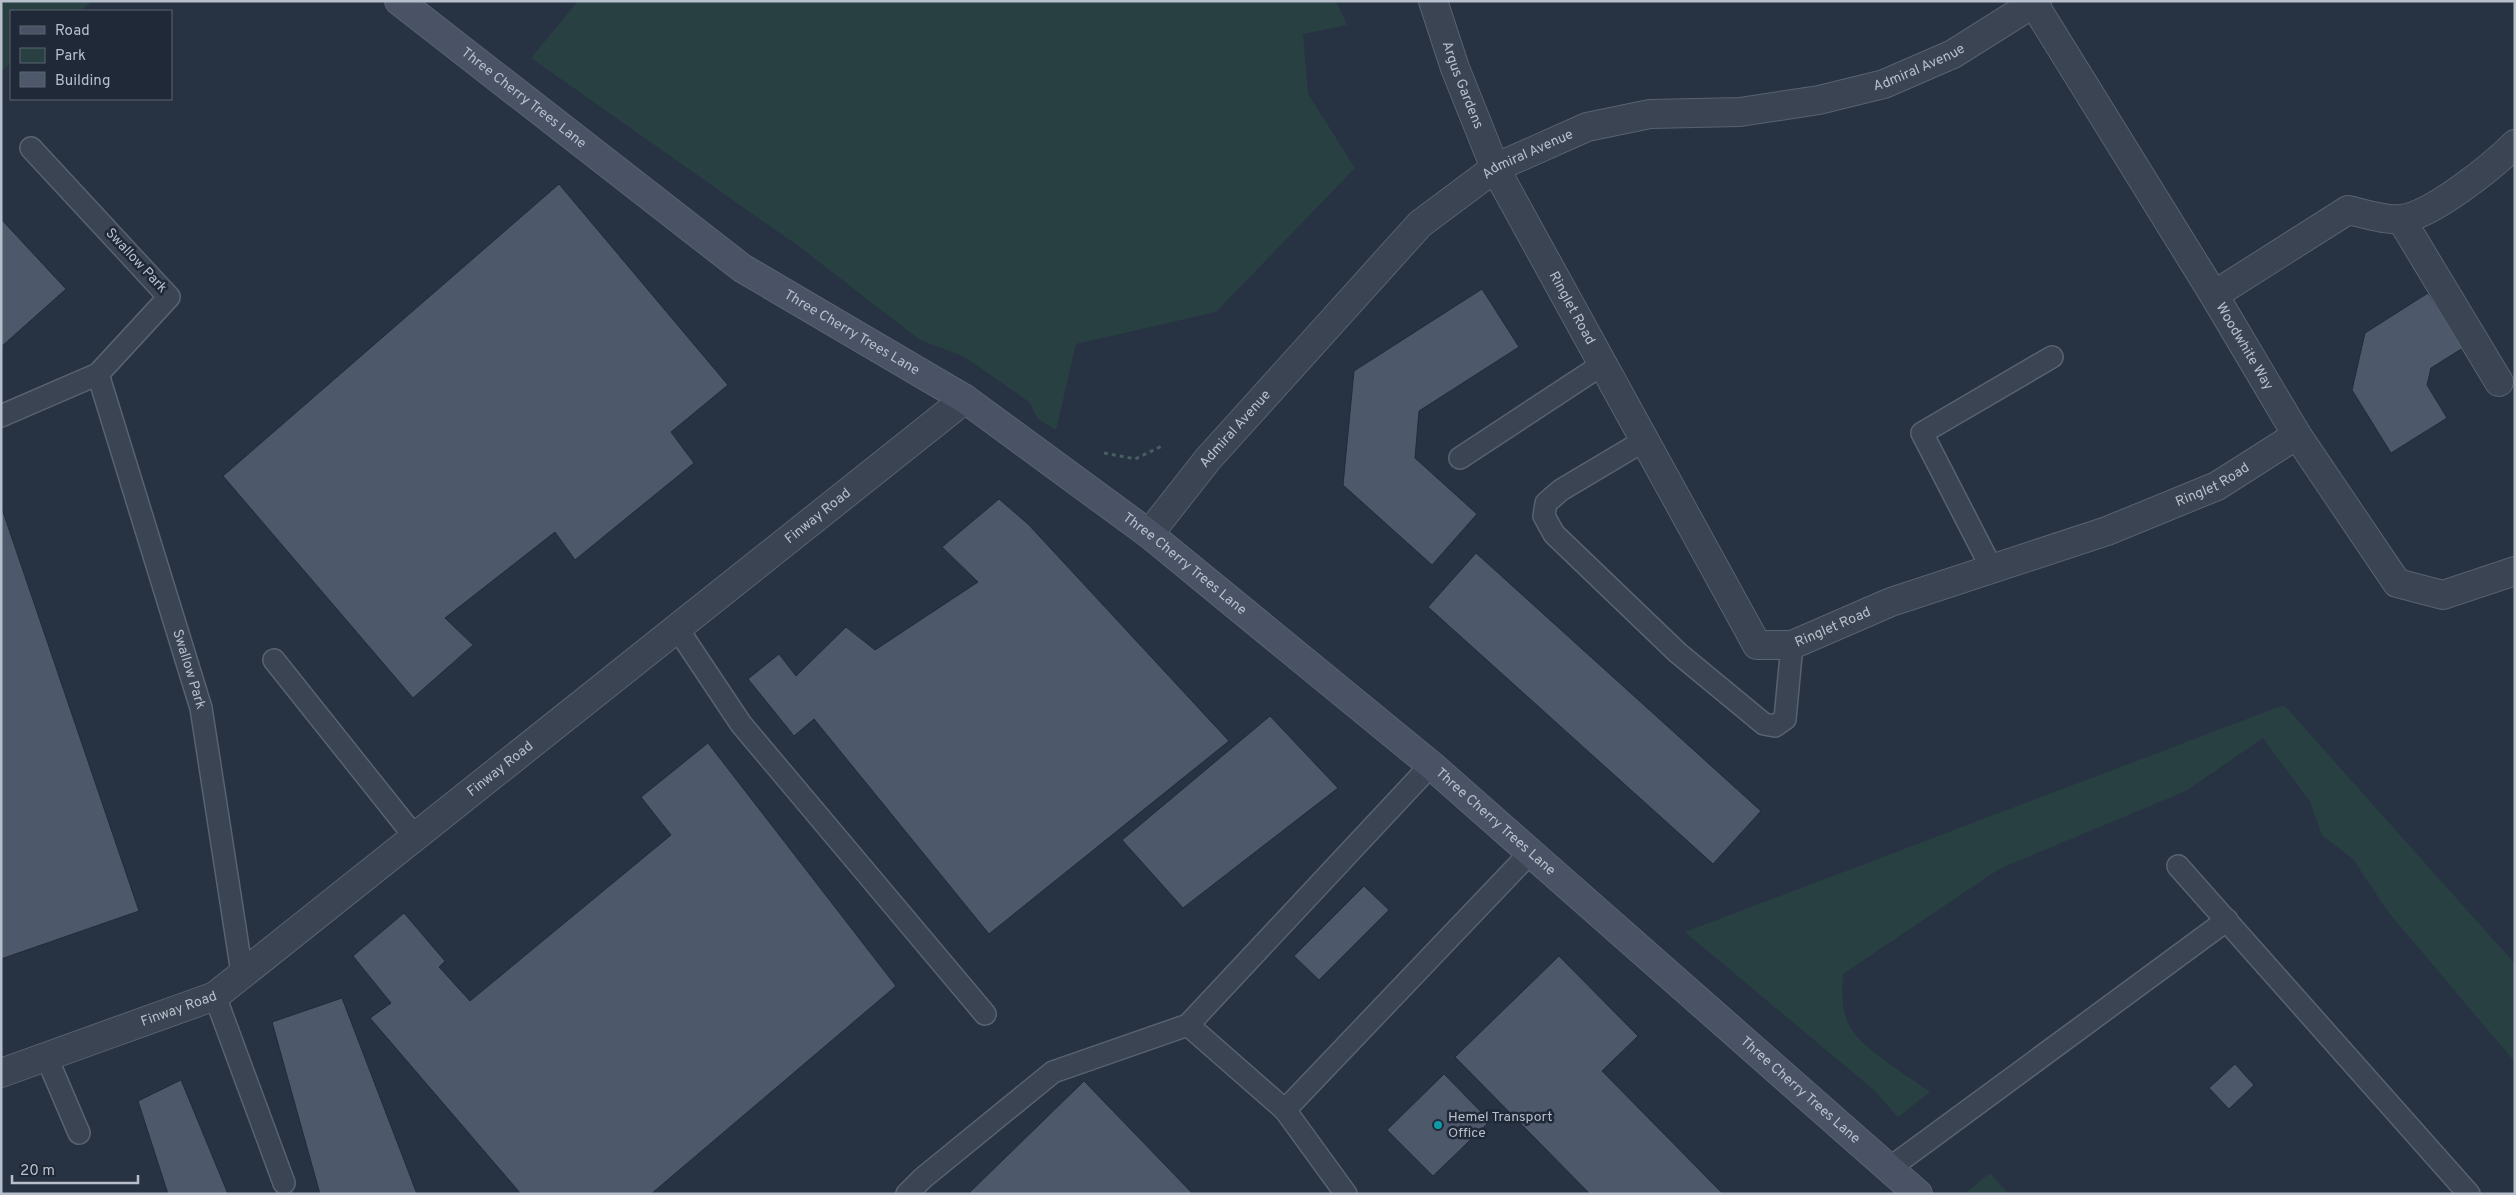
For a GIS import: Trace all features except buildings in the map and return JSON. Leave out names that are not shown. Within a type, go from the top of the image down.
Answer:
[{"type":"street","name":"Three Cherry Trees Lane","points":[[399,1],[742,268],[965,399],[1150,534],[1431,765],[1918,1194]]},
{"type":"street","name":"Argus Gardens","points":[[1433,1],[1455,68],[1495,168]]},
{"type":"street","name":"Admiral Avenue","points":[[1150,534],[1208,459],[1420,224],[1495,168],[1586,127],[1650,114],[1740,112],[1819,100],[1884,84],[1952,54],[2035,2]]},
{"type":"street","name":"Woodwhite Way","points":[[2035,2],[2297,434],[2397,583],[2443,595],[2515,571]]},
{"type":"street","points":[[2214,295],[2348,210],[2401,219],[2432,208],[2491,168],[2515,144]]},
{"type":"street","name":"Ringlet Road","points":[[1495,168],[1757,645],[1792,646],[1892,602],[2107,531],[2217,486],[2297,434]]},
{"type":"street","points":[[2401,219],[2500,382]]},
{"type":"street","name":"Finway Road","points":[[1,1073],[215,996],[965,399]]},
{"type":"lane","name":"Swallow Park","points":[[1,416],[98,374],[169,298],[31,148]]},
{"type":"lane","points":[[1992,569],[1922,433],[2052,356]]},
{"type":"lane","points":[[1460,458],[1603,364]]},
{"type":"lane","name":"Swallow Park","points":[[98,374],[201,708],[242,973]]},
{"type":"lane","points":[[1644,440],[1561,490],[1546,504],[1544,516],[1554,534],[1678,653],[1764,724],[1775,726],[1786,719],[1792,646]]},
{"type":"lane","points":[[677,628],[741,724],[985,1014]]},
{"type":"lane","points":[[274,660],[414,837]]},
{"type":"lane","points":[[907,1194],[923,1178],[1053,1072],[1188,1025],[1431,765]]},
{"type":"lane","points":[[1285,1110],[1530,853]]},
{"type":"lane","points":[[2178,866],[2469,1194]]},
{"type":"lane","points":[[1890,1168],[2227,920]]},
{"type":"lane","points":[[215,996],[284,1183]]},
{"type":"lane","points":[[1188,1025],[1285,1110],[1346,1194]]},
{"type":"lane","points":[[47,1058],[79,1133]]},
{"type":"path","points":[[1104,453],[1135,459],[1164,445]]},
{"type":"green space","points":[[6,1],[93,1],[80,10],[10,10],[10,64],[1,71],[1,5]]},
{"type":"green space","points":[[578,1],[1336,1],[1347,25],[1303,34],[1308,94],[1355,168],[1216,312],[1076,344],[1056,430],[1038,419],[1029,402],[965,357],[920,340],[801,248],[531,58]]},
{"type":"green space","points":[[2284,705],[2515,964],[2515,1062],[2389,913],[2353,859],[2322,835],[2310,802],[2263,738],[2186,791],[1999,869],[1843,974],[1843,1006],[1846,1019],[1855,1034],[1874,1052],[1930,1092],[1898,1117],[1875,1091],[1685,932]]},
{"type":"green space","points":[[1990,1173],[2009,1194],[1964,1194]]},
{"type":"place","name":"Hemel Transport Office","points":[[1438,1125]]}]
